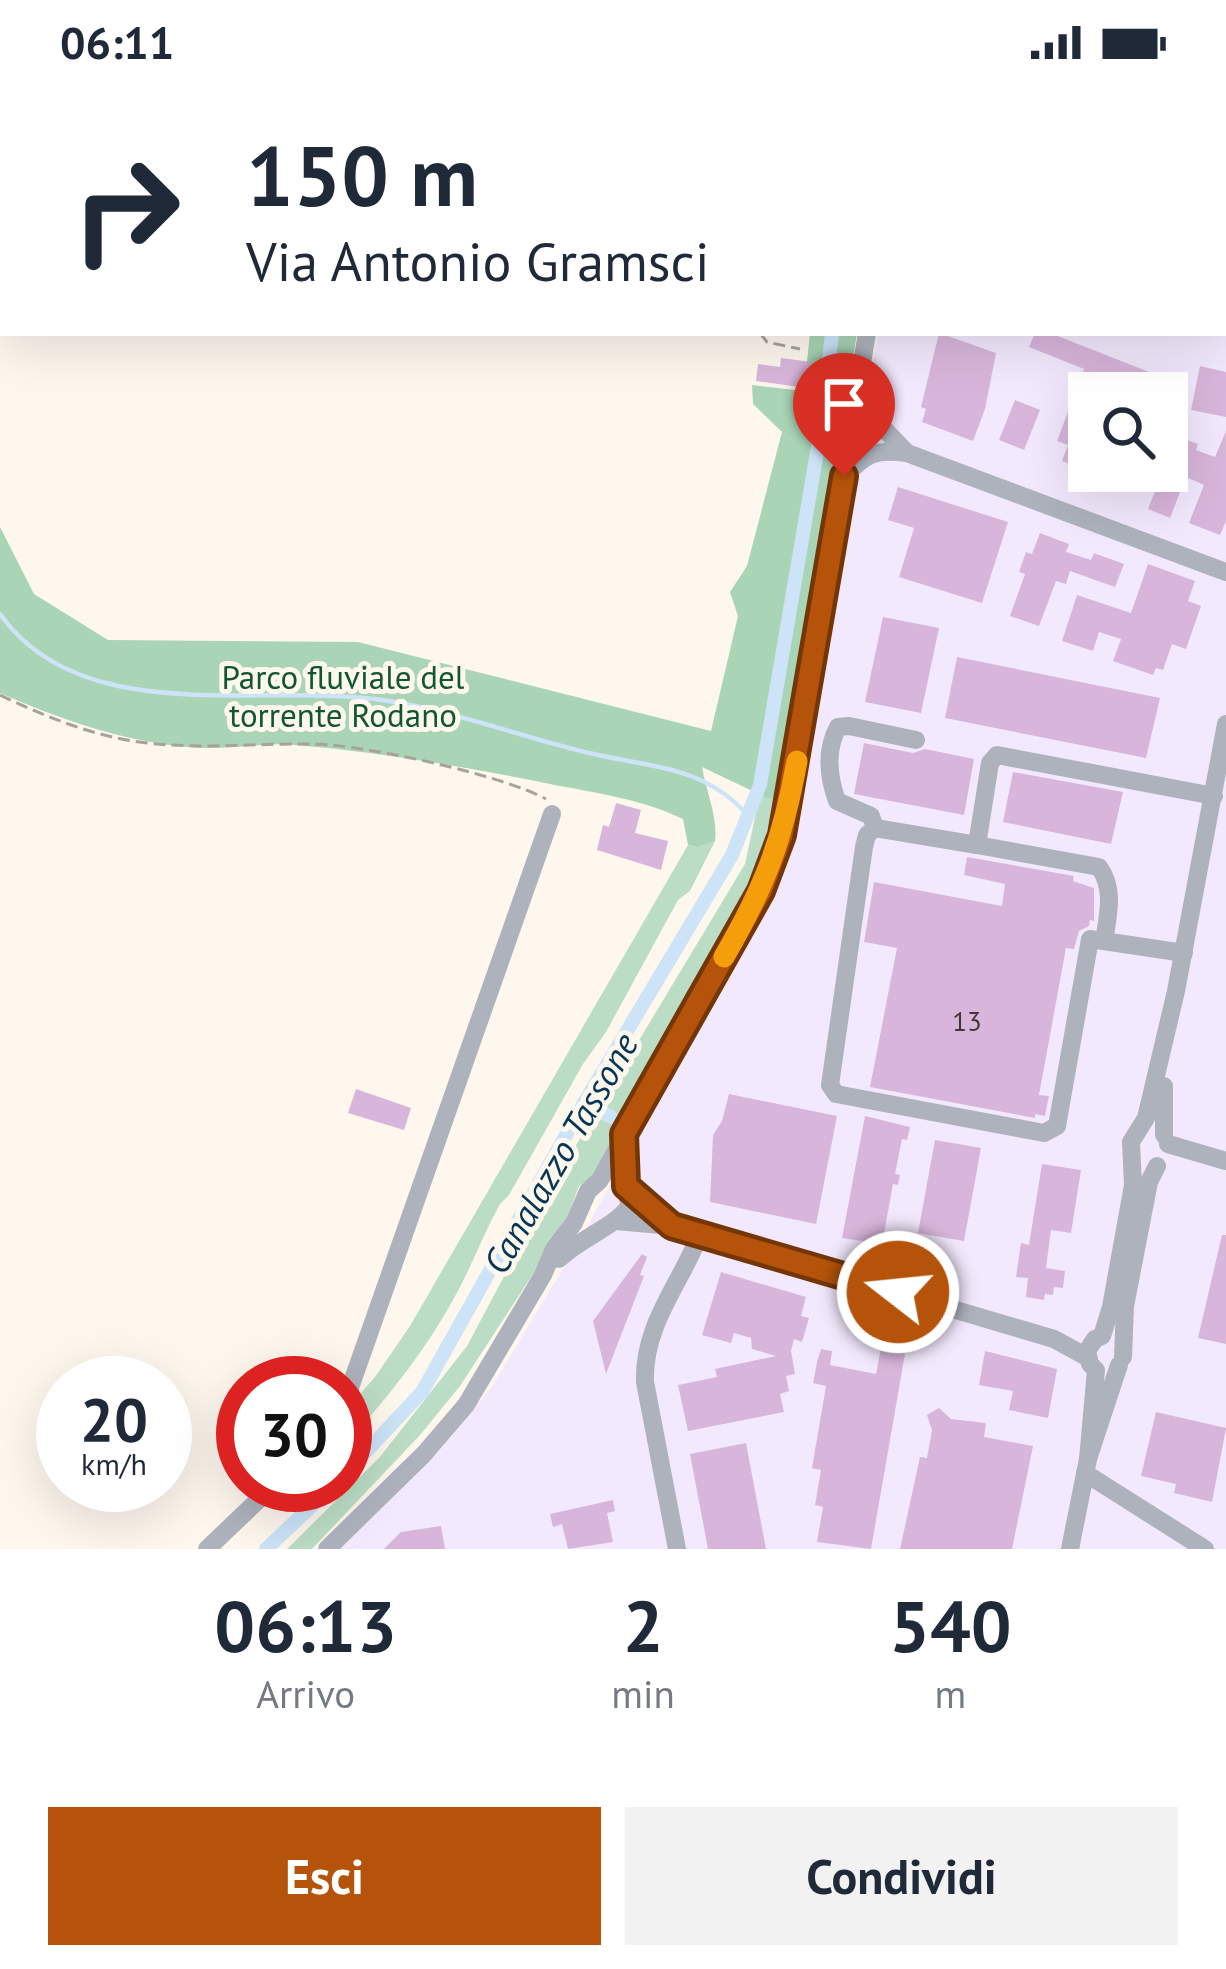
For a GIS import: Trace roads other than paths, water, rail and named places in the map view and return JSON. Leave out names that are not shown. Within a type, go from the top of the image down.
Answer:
[{"type":"street","points":[[327,1549],[457,1416],[586,1202],[591,1186],[600,1180],[773,863],[788,812],[867,336]]},
{"type":"street","points":[[859,387],[866,410],[907,453]]},
{"type":"street","points":[[852,428],[877,422]]},
{"type":"street","points":[[852,428],[862,442],[878,450],[907,453],[1226,572]]},
{"type":"street","points":[[844,476],[863,456],[878,450]]},
{"type":"street","points":[[1070,1549],[1087,1466],[1121,1361],[1125,1306],[1149,1182],[1164,1151],[1162,1103],[1177,991],[1226,724]]},
{"type":"street","points":[[875,828],[871,816],[837,801],[828,775],[833,736],[838,727],[849,726],[916,740]]},
{"type":"street","points":[[976,844],[991,763],[997,754],[1214,796]]},
{"type":"street","points":[[361,1356],[552,814]]},
{"type":"street","points":[[875,828],[864,847],[830,1085],[836,1094],[1044,1133],[1057,1126],[1090,939],[1184,952]]},
{"type":"street","points":[[875,828],[1099,867],[1107,878],[1109,894],[1104,941]]},
{"type":"street","points":[[1087,1466],[1095,1351],[1111,1307],[1132,1185],[1134,1143],[1146,1118],[1177,991]]},
{"type":"street","points":[[1164,1151],[1146,1167],[1136,1162],[1134,1143],[1145,1130],[1164,1151],[1226,1161]]},
{"type":"street","points":[[543,1275],[578,1242],[629,1208],[624,1134]]},
{"type":"street","points":[[600,1180],[614,1179],[672,1226]]},
{"type":"street","points":[[586,1202],[591,1214],[612,1221],[647,1220],[672,1226],[1095,1351],[1112,1371],[1121,1361],[1119,1342],[1095,1351]]},
{"type":"street","points":[[676,1549],[644,1360],[648,1338],[700,1234]]},
{"type":"street","points":[[1087,1466],[1204,1549]]},
{"type":"street","points":[[207,1549],[246,1512]]},
{"type":"waterway","name":"Canalazzo Tassone","points":[[372,1445],[422,1392],[584,1103],[732,855],[760,785],[822,423],[832,336]]},
{"type":"waterway","points":[[0,614],[36,651],[80,675],[129,688],[182,694],[346,696],[421,707],[678,772],[713,787],[747,814]]},
{"type":"waterway","points":[[584,1103],[611,1117]]},
{"type":"waterway","name":"Canalazzo Tassone","points":[[266,1549],[305,1512]]},
{"type":"park label","name":"Parco fluviale del torrente Rodano","points":[[343,695]]}]
